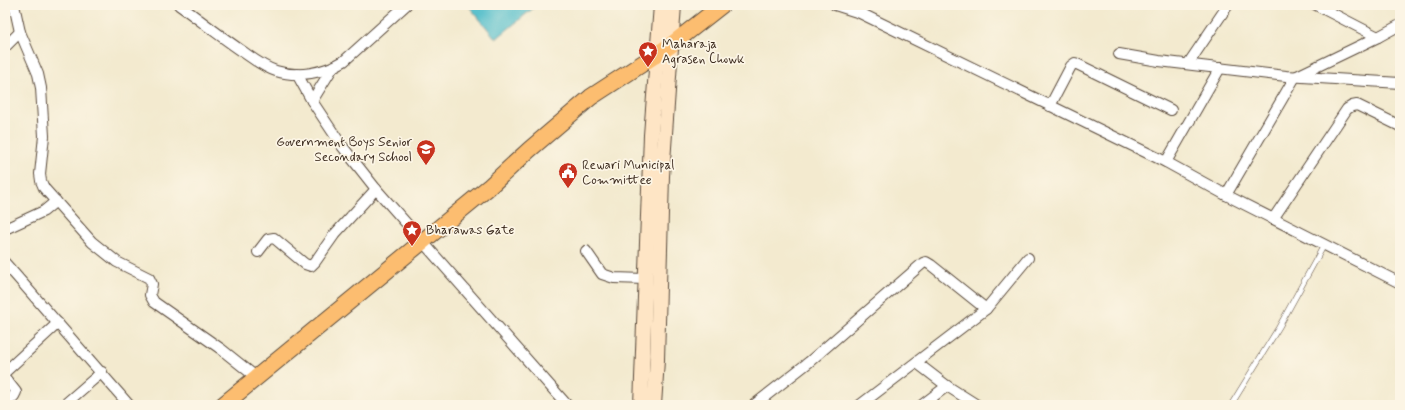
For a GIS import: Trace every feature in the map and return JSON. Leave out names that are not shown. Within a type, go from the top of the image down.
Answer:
[{"type":"main road","points":[[641,405],[651,135],[661,5]]},
{"type":"main road","points":[[654,405],[657,360],[662,176],[674,5]]},
{"type":"main road","points":[[223,405],[489,187],[529,150],[591,97],[672,45],[722,5]]},
{"type":"street","points":[[14,5],[20,32],[38,74],[41,88],[44,136],[40,174],[44,188],[92,242],[117,262],[149,278],[152,284],[150,295],[154,302],[256,377]]},
{"type":"street","points":[[180,5],[228,41],[267,67],[283,73],[297,74],[311,73],[333,67],[344,61],[406,5]]},
{"type":"street","points":[[835,5],[860,13],[1166,162],[1226,195],[1400,283]]},
{"type":"street","points":[[1188,64],[1228,5]]},
{"type":"street","points":[[1316,5],[1378,37]]},
{"type":"street","points":[[1226,195],[1295,77],[1400,25]]},
{"type":"street","points":[[5,47],[20,32]]},
{"type":"street","points":[[1119,54],[1295,77],[1400,83]]},
{"type":"street","points":[[1050,106],[1071,66],[1075,63],[1171,110]]},
{"type":"street","points":[[312,101],[333,67]]},
{"type":"street","points":[[1166,162],[1220,68]]},
{"type":"street","points":[[297,74],[312,101],[342,146],[376,189],[566,405]]},
{"type":"street","points":[[1273,219],[1347,110],[1352,106],[1357,105],[1400,126]]},
{"type":"street","points":[[258,252],[268,239],[274,238],[305,264],[311,266],[344,223],[376,189]]},
{"type":"street","points":[[5,229],[44,211],[56,201]]},
{"type":"street","points":[[586,251],[602,274],[614,278],[645,279]]},
{"type":"street","points":[[860,405],[986,309],[1028,258]]},
{"type":"street","points":[[754,405],[809,362],[923,263],[926,262],[931,265],[986,309]]},
{"type":"street","points":[[5,263],[102,372],[129,405]]},
{"type":"street","points":[[5,372],[58,323]]},
{"type":"street","points":[[916,363],[978,405]]},
{"type":"street","points":[[64,405],[102,372]]},
{"type":"street","points":[[5,378],[16,392],[14,396],[5,404]]},
{"type":"street","points":[[922,405],[948,386]]},
{"type":"lane","points":[[1231,405],[1279,327],[1324,245]]},
{"type":"water","points":[[468,5],[537,5],[496,39]]},
{"type":"place","name":"Maharaja Agrasen Chowk","points":[[648,68]]},
{"type":"place","name":"Government Boys Senior Secondary School","points":[[426,166]]},
{"type":"place","name":"Rewari Municipal Committee","points":[[568,189]]},
{"type":"place","name":"Bharawas Gate","points":[[412,247]]}]
